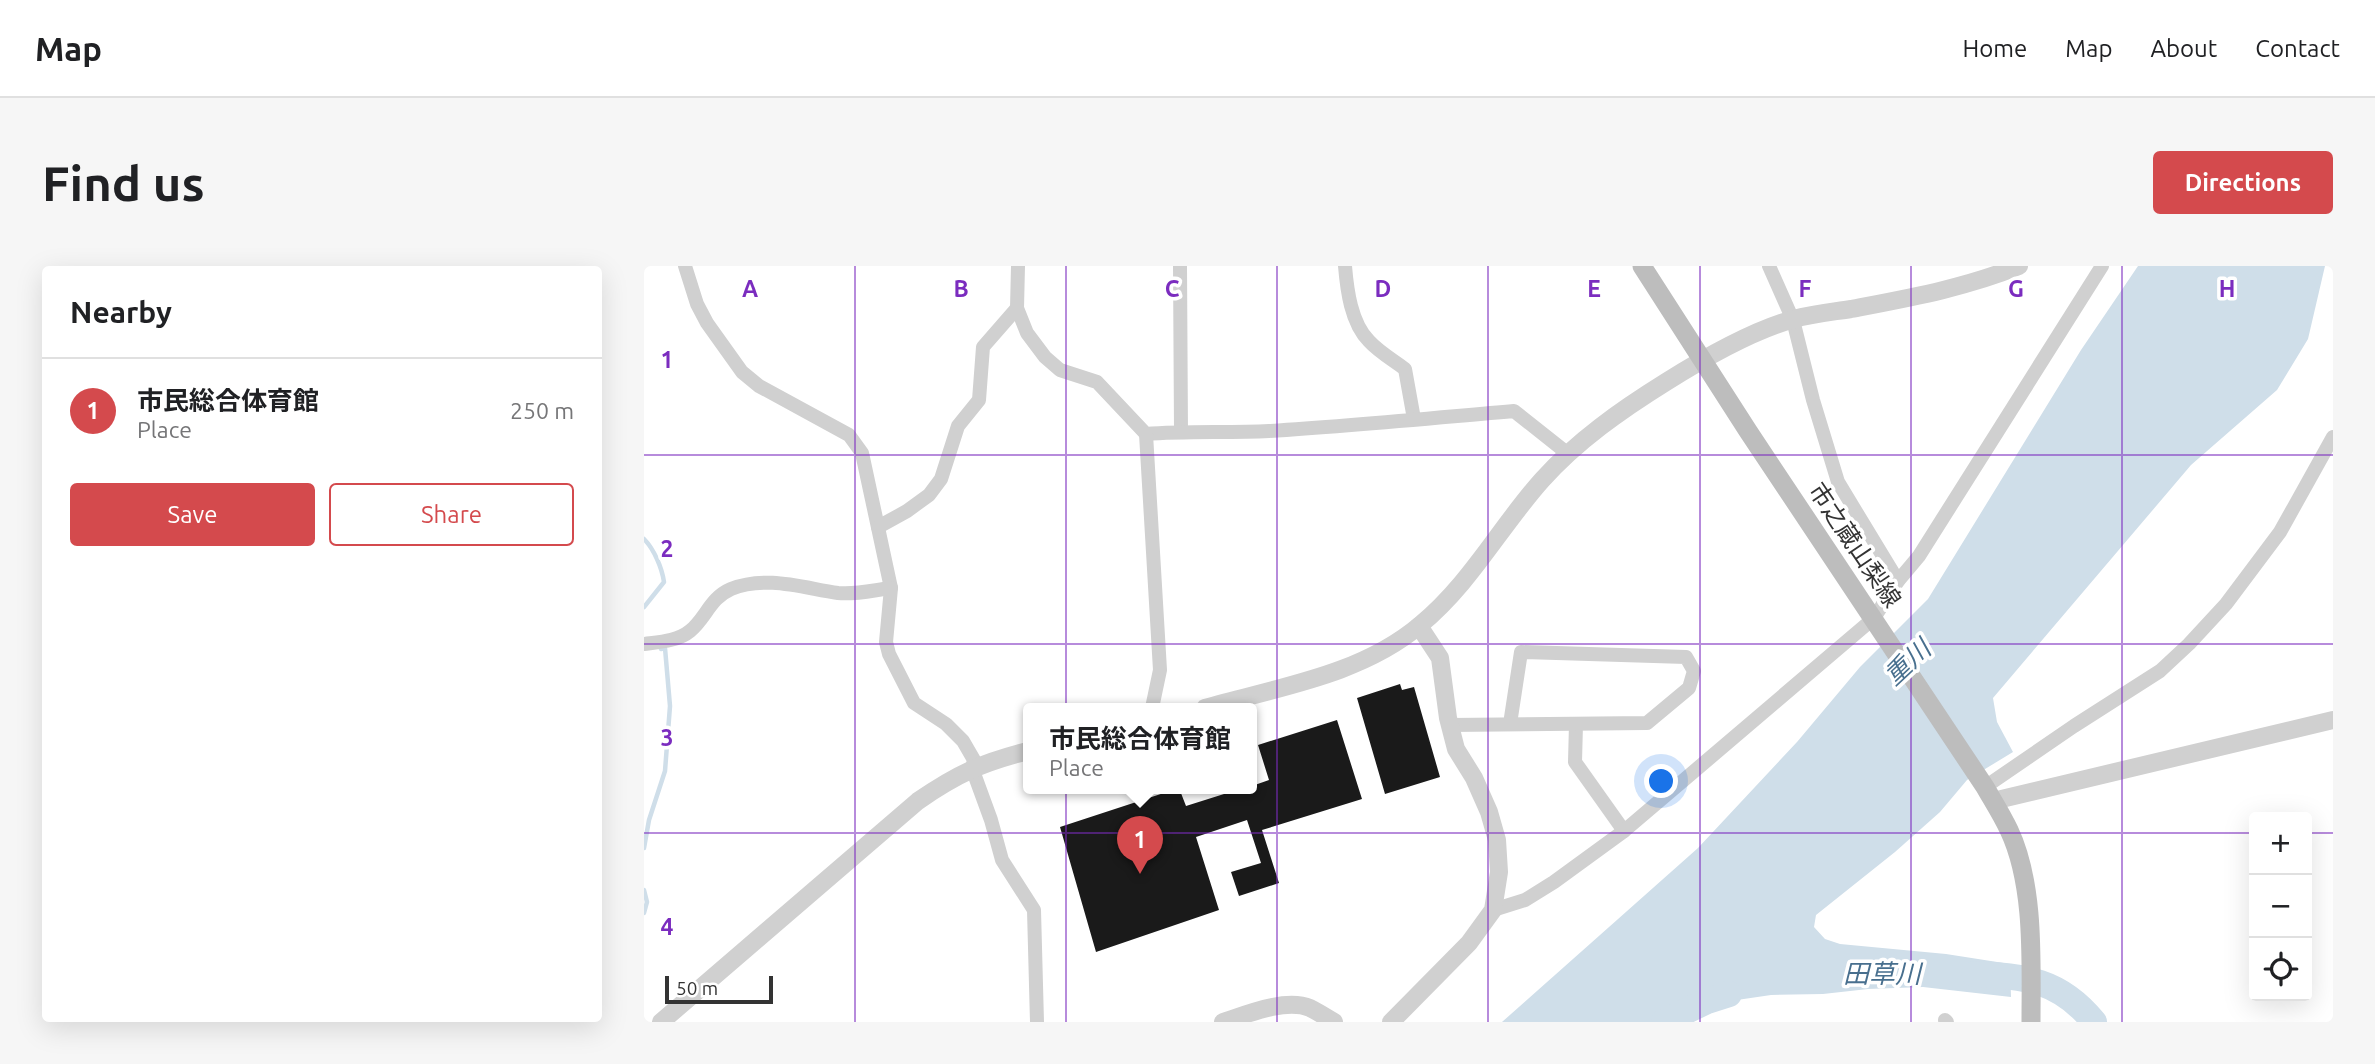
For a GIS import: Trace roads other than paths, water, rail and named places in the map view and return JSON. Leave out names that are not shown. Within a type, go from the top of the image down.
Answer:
[{"type":"main road","name":"市之蔵山梨線","points":[[1642,266],[1877,622],[2010,831],[2030,917],[2031,1014]]},
{"type":"street","points":[[685,266],[697,304],[707,323],[742,372],[759,386],[849,435],[862,453],[891,588],[886,642],[889,654],[914,703],[946,724],[963,741],[974,760],[972,768],[1002,860],[1034,910],[1037,1022]]},
{"type":"street","points":[[1018,266],[1017,308],[1027,333],[1045,357],[1060,370],[1097,382],[1146,434],[1160,670],[1153,703]]},
{"type":"street","points":[[1180,266],[1181,431]]},
{"type":"street","points":[[1345,266],[1347,293],[1359,328],[1368,340],[1405,369],[1414,419]]},
{"type":"street","points":[[1769,266],[1793,320],[1813,400],[1838,482],[1898,581]]},
{"type":"street","points":[[1223,703],[1349,667],[1377,655],[1419,626],[1461,585],[1540,482],[1567,453],[1601,426],[1704,361],[1753,335],[1793,320],[1943,291],[1986,280],[2019,266]]},
{"type":"street","points":[[1493,910],[1535,894],[1624,831],[1877,622],[1898,581],[1919,556],[2102,266]]},
{"type":"street","points":[[878,527],[929,495],[941,479],[958,426],[979,400],[983,347],[1017,308]]},
{"type":"street","points":[[1146,434],[1181,431],[1228,433],[1514,411],[1567,453]]},
{"type":"street","points":[[1986,790],[2074,726],[2160,671],[2189,644],[2226,604],[2280,532],[2333,437]]},
{"type":"street","points":[[2317,467],[2333,463]]},
{"type":"street","points":[[644,644],[668,641],[688,633],[710,604],[730,590],[752,584],[803,585],[840,593],[891,588]]},
{"type":"street","points":[[1391,1022],[1469,943],[1493,910],[1499,872],[1496,841],[1489,812],[1474,778],[1456,750],[1440,658],[1419,626]]},
{"type":"street","points":[[1450,725],[1647,723],[1689,688],[1694,671],[1686,657],[1521,652],[1510,724]]},
{"type":"street","points":[[1986,790],[2333,720]]},
{"type":"street","points":[[1576,724],[1575,762],[1624,831]]},
{"type":"street","points":[[661,1022],[918,801],[951,778],[972,768],[1023,753]]},
{"type":"street","points":[[1223,1022],[1265,1009],[1296,1005],[1308,1007],[1334,1022]]},
{"type":"water","name":"重川","points":[[2138,266],[2325,266],[2308,339],[2277,390],[2191,465],[1993,698],[1997,722],[2013,752],[1967,780],[1940,812],[1816,915],[1814,927],[1825,939],[1840,944],[1946,954],[2010,964],[2011,997],[1923,987],[1868,989],[1823,994],[1771,995],[1669,1010],[1653,1022],[1502,1022],[1698,848],[1797,742],[1860,667],[1928,599],[2081,350]]},
{"type":"waterway","points":[[644,539],[657,559],[664,582],[644,607]]},
{"type":"waterway","points":[[644,848],[649,820],[665,771],[670,706],[665,648],[661,649]]},
{"type":"waterway","points":[[644,890],[647,902],[644,913]]},
{"type":"waterway","name":"田草川","points":[[1974,974],[2009,976],[2040,983],[2068,997],[2094,1022]]},
{"type":"waterway","name":"田草川","points":[[1664,1022],[1707,1001],[1729,994]]},
{"type":"place","name":"市民総合体育館","points":[[1140,874]]}]
